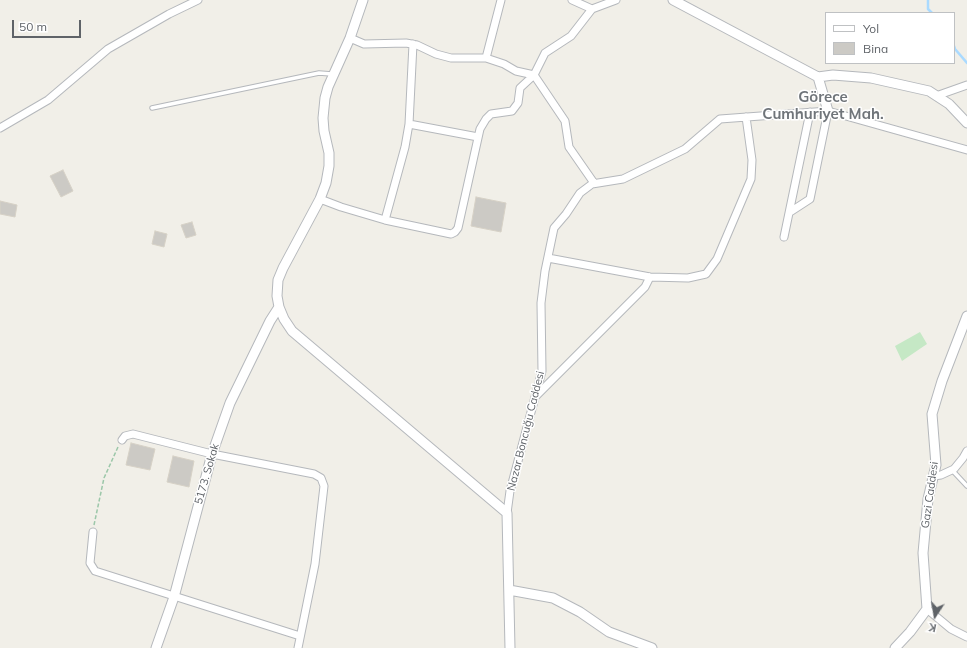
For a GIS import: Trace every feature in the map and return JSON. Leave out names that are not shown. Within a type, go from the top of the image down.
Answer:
[{"type":"street","points":[[0,128],[48,100],[108,49],[169,14],[198,0]]},
{"type":"street","points":[[363,0],[350,38],[328,87],[323,107],[323,124],[329,152],[329,166],[326,182],[320,199],[278,280],[277,296],[279,307],[284,319],[292,331],[507,513]]},
{"type":"street","points":[[486,58],[501,0]]},
{"type":"street","points":[[572,0],[592,9]]},
{"type":"street","points":[[320,199],[341,208],[385,220],[451,234],[455,232],[458,228],[480,129],[486,119],[491,114],[512,110],[518,103],[520,88],[534,75],[545,53],[572,36],[592,9],[616,0]]},
{"type":"street","points":[[673,0],[818,77],[833,75],[871,78],[929,91],[949,104],[967,123]]},
{"type":"street","points":[[350,38],[364,44],[413,44],[423,46],[436,54],[450,58],[486,58],[504,64],[516,71],[534,75],[565,121],[569,147],[594,183],[623,179],[685,149],[720,119],[828,111],[967,150]]},
{"type":"street","points":[[385,220],[405,147],[409,124],[413,44]]},
{"type":"street","points":[[790,212],[810,199],[828,111],[818,77]]},
{"type":"street","points":[[936,96],[967,85]]},
{"type":"street","points":[[784,237],[810,112]]},
{"type":"street","points":[[548,258],[650,277],[688,278],[706,274],[716,259],[751,179],[752,160],[746,117]]},
{"type":"street","points":[[409,124],[478,137]]},
{"type":"street","name":"Nazar Boncuğu Caddesi","points":[[510,648],[507,513],[510,491],[542,371],[541,303],[548,258],[554,228],[566,214],[580,193],[594,183]]},
{"type":"street","points":[[535,397],[645,287],[650,277]]},
{"type":"street","name":"5173. Sokak","points":[[156,648],[174,597],[212,454],[230,404],[270,322],[279,307]]},
{"type":"street","name":"Gazi Caddesi","points":[[927,609],[923,553],[928,499],[936,465],[932,414],[942,381],[967,316]]},
{"type":"street","points":[[122,440],[125,436],[133,434],[212,454],[314,474],[321,478],[324,486],[315,564],[298,648]]},
{"type":"street","points":[[934,476],[941,475],[952,470],[959,464],[967,451]]},
{"type":"street","points":[[92,532],[90,563],[95,571],[300,636]]},
{"type":"street","points":[[508,590],[553,598],[580,612],[609,632],[652,648]]},
{"type":"street","points":[[895,648],[910,632],[927,609],[951,629],[967,636]]},
{"type":"lane","points":[[152,108],[319,73],[333,74]]},
{"type":"lane","points":[[952,470],[967,486]]},
{"type":"path","points":[[92,532],[104,478],[122,440]]},
{"type":"green space","points":[[920,332],[927,344],[902,361],[895,346]]},
{"type":"building","points":[[63,170],[73,191],[61,197],[50,176]]},
{"type":"building","points":[[476,197],[506,203],[501,232],[471,226]]},
{"type":"building","points":[[0,201],[17,205],[15,217],[0,214]]},
{"type":"building","points":[[192,222],[196,235],[186,238],[181,225]]},
{"type":"building","points":[[155,231],[167,234],[164,247],[152,244]]},
{"type":"building","points":[[131,443],[155,449],[150,470],[126,465]]},
{"type":"building","points":[[173,456],[194,461],[189,487],[167,482]]},
{"type":"waterway","points":[[928,0],[928,9],[931,12]]},
{"type":"waterway","points":[[955,49],[967,63]]},
{"type":"district","name":"Görece Cumhuriyet Mah.","points":[[823,106]]}]
